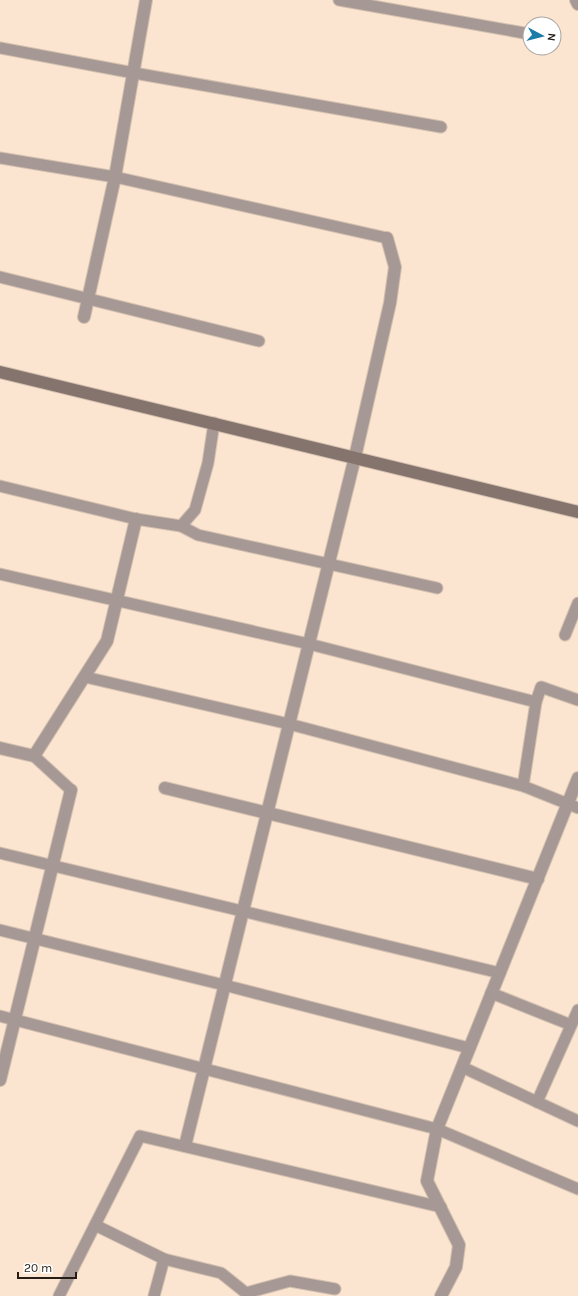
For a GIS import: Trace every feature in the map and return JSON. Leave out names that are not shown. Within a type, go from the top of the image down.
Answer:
[{"type":"street","points":[[84,317],[116,177],[146,0]]},
{"type":"street","points":[[576,0],[578,4]]},
{"type":"street","points":[[185,1146],[355,458],[390,303],[395,267],[387,238]]},
{"type":"street","points":[[0,372],[578,512]]},
{"type":"street","points":[[0,748],[34,756],[107,641],[136,519]]},
{"type":"street","points":[[441,1296],[456,1267],[459,1245],[427,1181],[437,1129],[538,879],[573,806],[578,778]]},
{"type":"street","points":[[165,788],[538,879]]},
{"type":"street","points":[[0,1080],[71,790]]},
{"type":"lane","points":[[339,0],[522,33]]},
{"type":"lane","points":[[0,48],[134,73],[441,126]]},
{"type":"lane","points":[[0,158],[116,177],[387,238]]},
{"type":"lane","points":[[0,277],[259,341]]},
{"type":"lane","points":[[180,526],[195,510],[208,463],[214,423]]},
{"type":"lane","points":[[0,486],[136,519],[180,526],[198,535],[436,588]]},
{"type":"lane","points":[[0,574],[308,644],[536,702]]},
{"type":"lane","points":[[565,635],[578,603]]},
{"type":"lane","points":[[84,677],[289,724],[523,786],[573,806]]},
{"type":"lane","points":[[523,786],[536,702],[541,688],[578,700]]},
{"type":"lane","points":[[34,756],[71,790]]},
{"type":"lane","points":[[0,853],[500,973]]},
{"type":"lane","points":[[0,930],[224,985],[470,1048]]},
{"type":"lane","points":[[491,993],[571,1025]]},
{"type":"lane","points":[[537,1102],[578,1010]]},
{"type":"lane","points":[[0,1016],[437,1129],[578,1189]]},
{"type":"lane","points":[[462,1067],[578,1121]]},
{"type":"lane","points":[[59,1296],[140,1136],[441,1207]]},
{"type":"lane","points":[[95,1225],[164,1259],[221,1273],[246,1293],[290,1281],[335,1289]]},
{"type":"lane","points":[[154,1296],[164,1259]]}]
